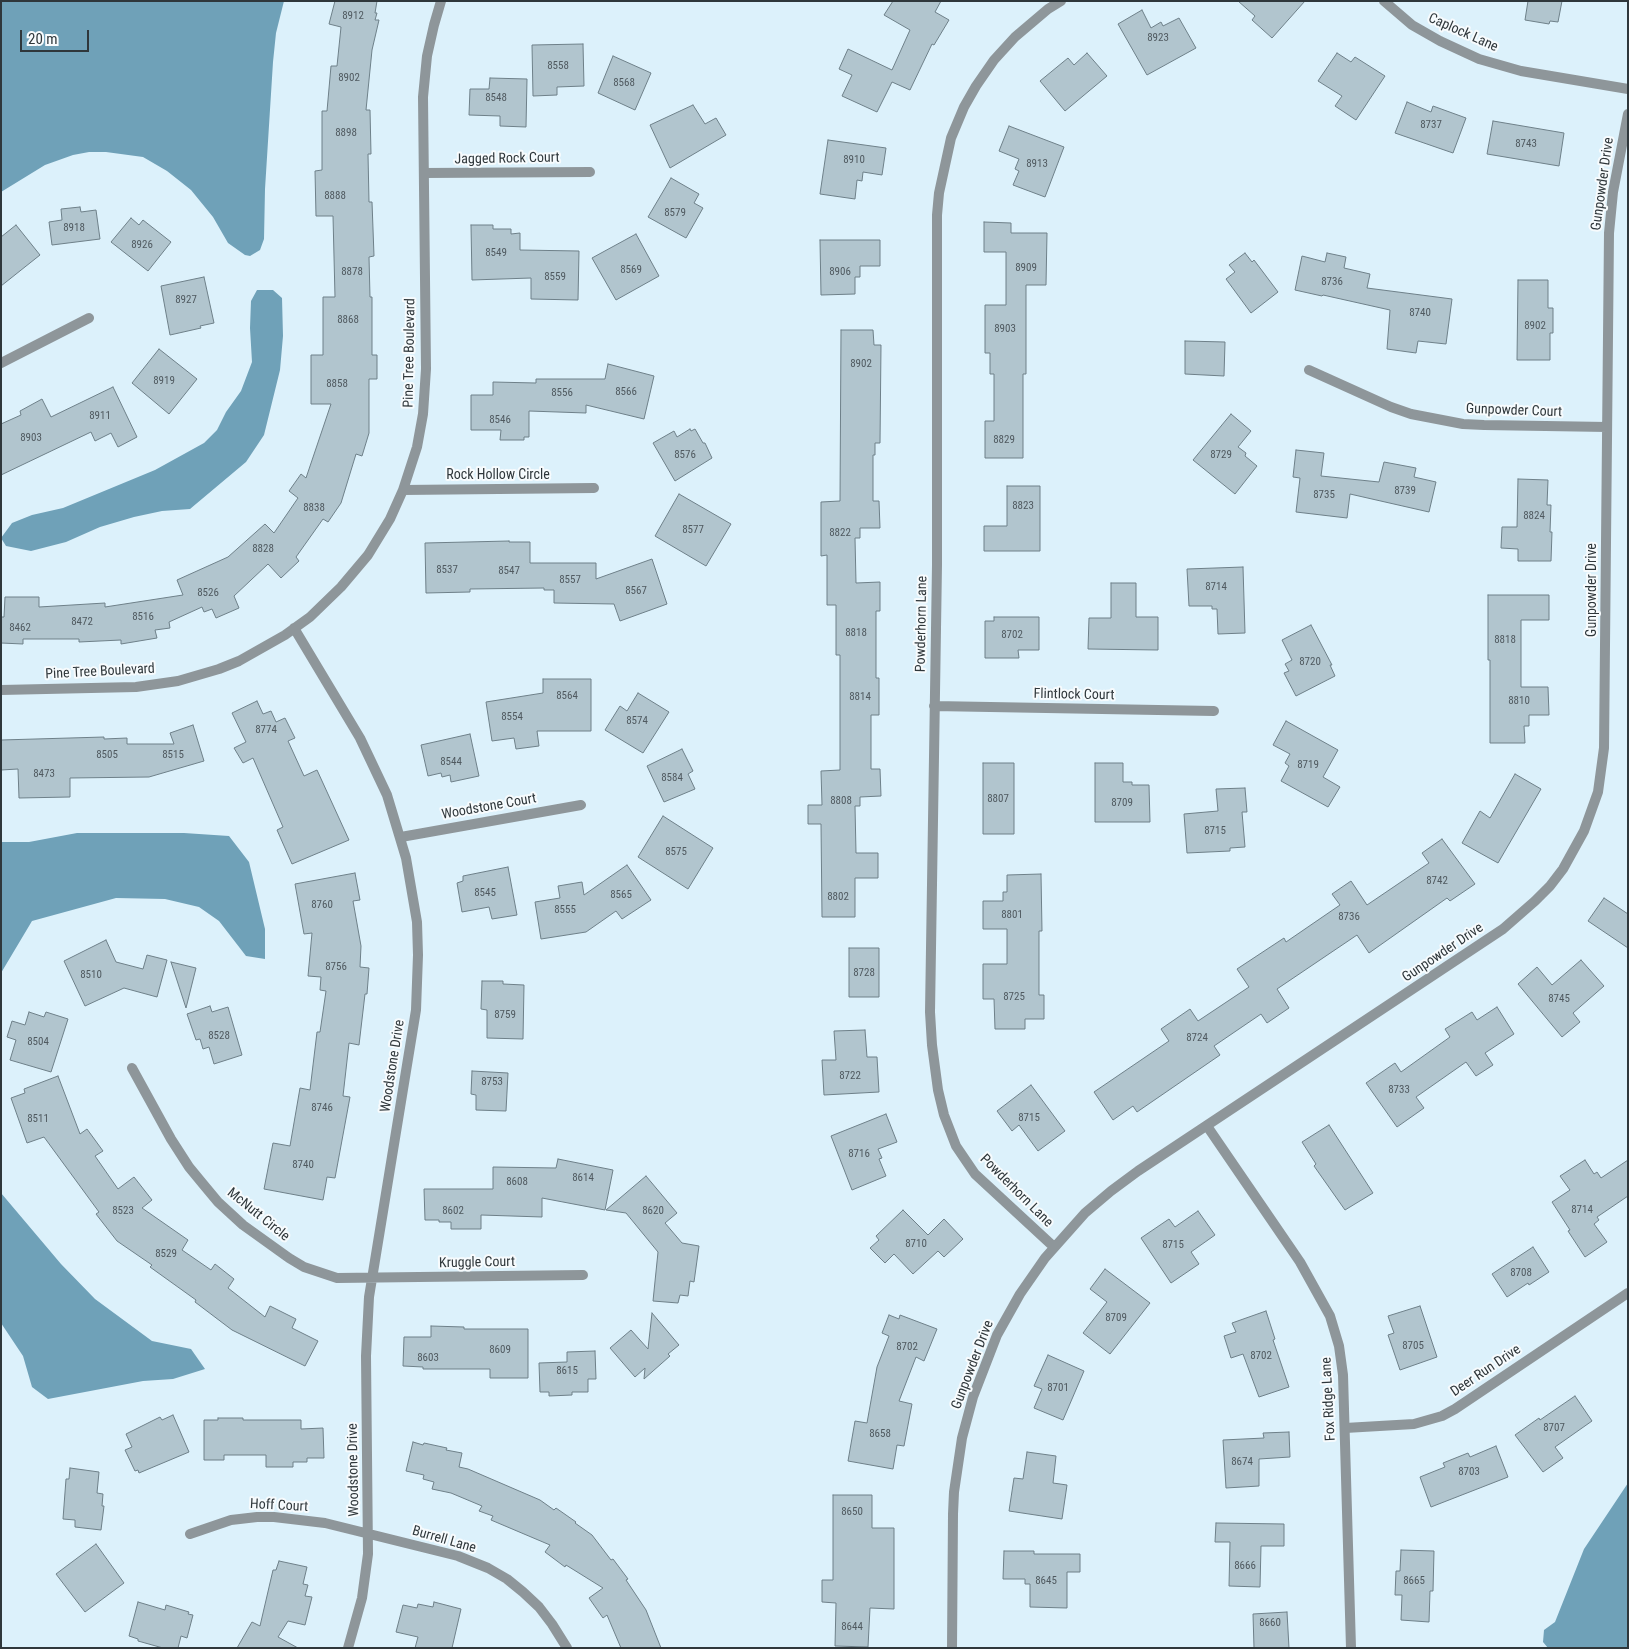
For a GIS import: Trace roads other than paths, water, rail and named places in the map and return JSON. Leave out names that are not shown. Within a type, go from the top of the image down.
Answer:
[{"type":"street","name":"Pine Tree Boulevard","points":[[1,690],[136,687],[178,681],[219,669],[238,661],[285,635],[319,610],[362,564],[390,519],[403,490],[418,441],[425,391],[424,76],[434,25],[441,1]]},
{"type":"street","name":"Powderhorn Lane","points":[[1054,1247],[975,1174],[956,1146],[944,1115],[936,1078],[930,1026],[937,565],[937,216],[948,148],[961,114],[973,91],[988,69],[1015,37],[1048,9],[1061,1]]},
{"type":"street","name":"Caplock Lane","points":[[1384,1],[1412,25],[1440,41],[1479,59],[1520,72],[1628,89]]},
{"type":"street","name":"Gunpowder Drive","points":[[952,1648],[953,1514],[960,1448],[980,1376],[997,1335],[1020,1294],[1040,1264],[1085,1213],[1138,1170],[1503,929],[1550,886],[1563,869],[1576,846],[1595,802],[1604,748],[1609,226],[1613,192],[1628,114]]},
{"type":"street","name":"Jagged Rock Court","points":[[424,173],[590,172]]},
{"type":"street","points":[[1,363],[89,318]]},
{"type":"street","name":"Gunpowder Court","points":[[1310,370],[1391,407],[1418,416],[1463,424],[1607,427]]},
{"type":"street","name":"Rock Hollow Circle","points":[[403,490],[594,488]]},
{"type":"street","name":"Woodstone Drive","points":[[294,628],[360,738],[387,796],[401,837],[411,879],[416,915],[418,955],[416,1010],[372,1278],[366,1356],[368,1534],[366,1577],[348,1648]]},
{"type":"street","name":"Flintlock Court","points":[[934,706],[1214,711]]},
{"type":"street","name":"Woodstone Court","points":[[401,837],[581,805]]},
{"type":"street","name":"McNutt Circle","points":[[132,1068],[183,1158],[203,1184],[234,1217],[304,1267],[337,1278],[372,1278]]},
{"type":"street","name":"Fox Ridge Lane","points":[[1207,1126],[1300,1262],[1330,1316],[1340,1352],[1345,1428],[1351,1648]]},
{"type":"street","name":"Kruggle Court","points":[[372,1278],[584,1275]]},
{"type":"street","name":"Deer Run Drive","points":[[1345,1428],[1414,1424],[1442,1416],[1628,1293]]},
{"type":"street","name":"Hoff Court","points":[[190,1534],[230,1520],[256,1517],[325,1523],[368,1534]]},
{"type":"street","name":"Burrell Lane","points":[[368,1534],[458,1556],[494,1571],[507,1579],[539,1607],[567,1648]]},
{"type":"water","points":[[1,1],[284,1],[276,33],[273,62],[265,189],[264,239],[260,250],[250,256],[245,255],[228,243],[213,217],[191,190],[167,171],[143,157],[106,152],[89,152],[73,155],[45,165],[1,192]]},
{"type":"water","points":[[257,290],[273,290],[282,298],[283,336],[280,370],[264,435],[246,462],[190,509],[162,511],[134,517],[100,527],[66,542],[31,551],[6,546],[1,538],[12,523],[32,515],[63,508],[155,470],[204,443],[217,430],[226,412],[241,391],[252,362],[251,301]]},
{"type":"water","points":[[77,833],[184,833],[229,836],[249,862],[265,929],[265,959],[246,956],[219,921],[199,907],[165,899],[116,898],[32,921],[1,973],[1,842],[29,842]]},
{"type":"water","points":[[1,1193],[61,1264],[95,1299],[152,1341],[191,1349],[205,1369],[173,1379],[143,1381],[48,1399],[32,1387],[23,1356],[1,1323]]},
{"type":"water","points":[[1628,1483],[1628,1648],[1548,1648],[1543,1642],[1544,1630],[1555,1622],[1584,1549]]}]
